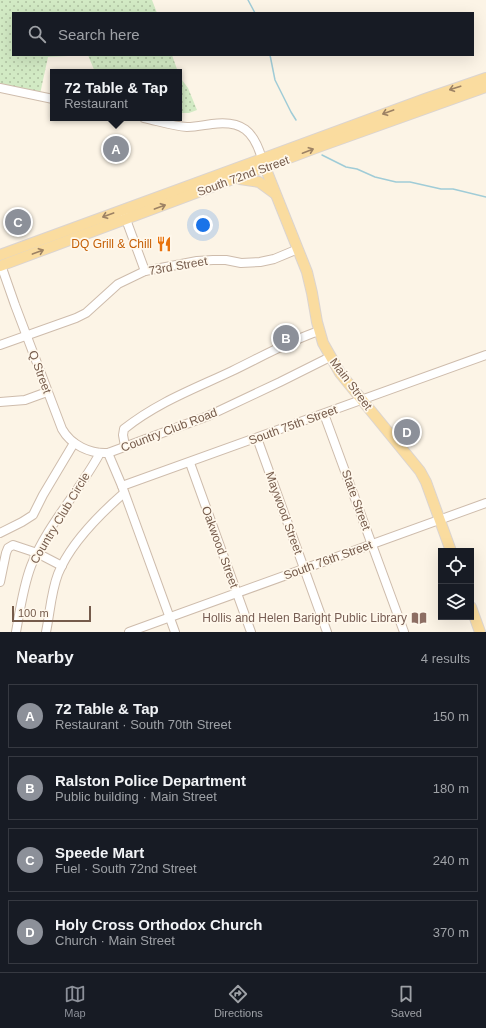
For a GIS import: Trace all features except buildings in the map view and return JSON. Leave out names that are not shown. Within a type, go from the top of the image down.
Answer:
[{"type":"main road","name":"South 72nd Street","points":[[0,264],[124,214],[264,163],[486,78]]},
{"type":"main road","name":"South 72nd Street","points":[[0,255],[236,178],[264,163],[357,133],[486,87]]},
{"type":"main road","name":"Main Street","points":[[264,163],[310,282],[319,331],[323,344],[340,373],[420,471],[426,482],[450,548]]},
{"type":"main road","points":[[236,178],[259,182],[275,194]]},
{"type":"main road","points":[[474,615],[480,632]]},
{"type":"street","points":[[0,88],[50,98]]},
{"type":"street","points":[[158,121],[186,127],[228,123],[236,124],[249,132],[253,137],[264,163]]},
{"type":"street","points":[[124,214],[145,271]]},
{"type":"street","name":"73rd Street","points":[[0,345],[81,315],[100,301],[118,284],[145,271],[197,261],[226,260],[241,263],[260,262],[274,259],[298,249]]},
{"type":"street","name":"Q Street","points":[[0,264],[62,429],[74,443],[92,452],[100,454],[108,453]]},
{"type":"street","points":[[125,446],[122,435],[124,429],[157,406],[242,367],[301,337],[319,331]]},
{"type":"street","name":"South 75th Street","points":[[123,490],[257,438],[486,355]]},
{"type":"street","name":"Country Club Road","points":[[175,632],[108,453],[208,416],[330,357]]},
{"type":"street","points":[[0,402],[25,400],[47,392]]},
{"type":"street","name":"State Street","points":[[324,414],[404,632]]},
{"type":"street","name":"Maywood Street","points":[[257,438],[327,632]]},
{"type":"street","points":[[0,532],[33,516],[43,495],[74,443]]},
{"type":"street","name":"Country Club Circle","points":[[16,632],[28,576],[37,553],[100,454]]},
{"type":"street","name":"Oakwood Street","points":[[190,463],[251,632]]},
{"type":"street","points":[[46,632],[55,584],[62,566],[89,526],[123,490]]},
{"type":"street","name":"South 76th Street","points":[[128,632],[486,503]]},
{"type":"street","points":[[0,582],[6,553],[10,546],[17,546],[37,553],[62,566]]},
{"type":"green space","points":[[0,0],[152,0],[157,12],[12,12],[12,56],[68,56],[48,57],[40,94],[0,85]]},
{"type":"green space","points":[[88,56],[172,56],[177,69],[94,69]]},
{"type":"green space","points":[[182,80],[188,88],[197,110],[189,113],[182,113]]},
{"type":"waterway","points":[[248,0],[254,12]]},
{"type":"waterway","points":[[270,56],[275,80],[296,120]]},
{"type":"waterway","points":[[322,155],[346,167],[357,169],[375,177],[396,182],[410,182],[441,189],[453,189],[486,197]]},
{"type":"place","name":"72 Table & Tap","points":[[116,149]]},
{"type":"place","name":"Speede Mart","points":[[18,222]]},
{"type":"place","name":"DQ Grill & Chill","points":[[164,244]]},
{"type":"place","name":"Ralston Police Department","points":[[286,338]]},
{"type":"place","name":"Holy Cross Orthodox Church","points":[[407,432]]},
{"type":"place","name":"Hollis and Helen Baright Public Library","points":[[419,618]]}]
